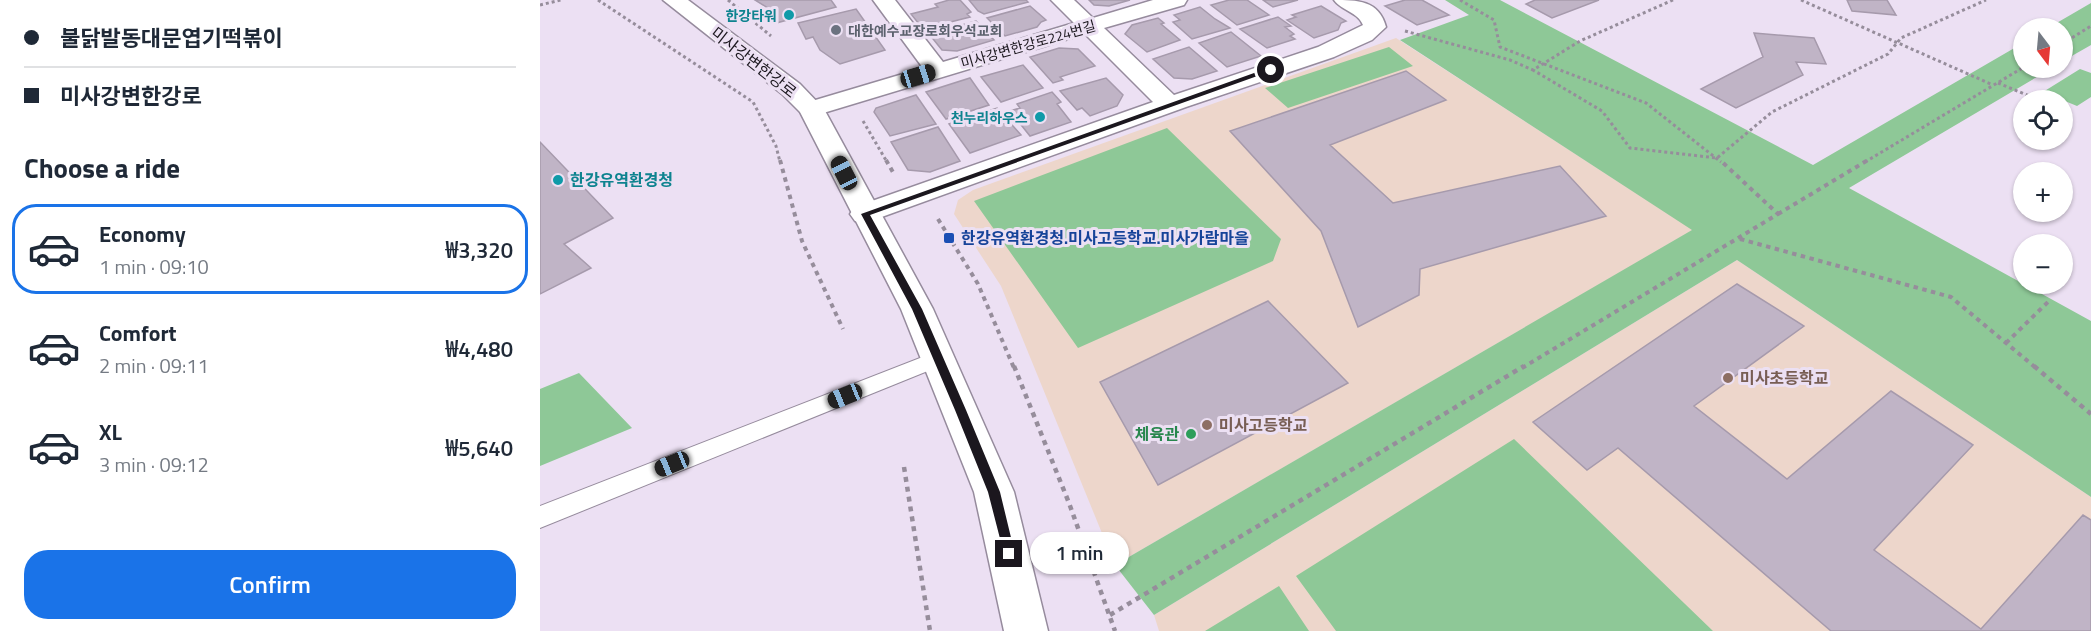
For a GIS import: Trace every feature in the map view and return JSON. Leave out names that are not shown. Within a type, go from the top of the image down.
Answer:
[{"type":"street","name":"미사강변한강로","points":[[674,0],[790,89],[811,109],[913,302],[994,492],[1026,631]]},
{"type":"street","points":[[884,0],[937,70]]},
{"type":"street","points":[[1062,0],[1169,104]]},
{"type":"street","name":"미사강변한강로224번길","points":[[811,109],[1176,0]]},
{"type":"street","points":[[865,214],[1169,104],[1332,49],[1369,33],[1375,27],[1374,22],[1368,14],[1345,0]]},
{"type":"lane","points":[[540,517],[938,359]]},
{"type":"path","points":[[540,5],[561,0]]},
{"type":"path","points":[[598,0],[753,102],[776,146],[802,241],[843,329]]},
{"type":"path","points":[[1460,0],[1494,20],[1500,47],[1498,58]]},
{"type":"path","points":[[1533,70],[1580,41],[1673,0]]},
{"type":"path","points":[[1801,0],[1994,86]]},
{"type":"path","points":[[1405,31],[1533,70],[1602,111],[1630,148],[1717,158],[1772,112],[1888,54],[1901,38],[1986,0]]},
{"type":"path","points":[[2073,37],[2091,26]]},
{"type":"path","points":[[1500,47],[1646,103],[1717,158],[1778,214]]},
{"type":"path","points":[[1110,615],[2013,74]]},
{"type":"path","points":[[1998,83],[2015,90]]},
{"type":"path","points":[[861,115],[896,177]]},
{"type":"path","points":[[938,219],[978,284],[996,323],[1069,502],[1115,631]]},
{"type":"path","points":[[1739,238],[1951,297],[2091,414]]},
{"type":"path","points":[[2006,343],[2051,299]]},
{"type":"path","points":[[904,467],[930,631]]},
{"type":"shaded area","name":"미사고등학교","points":[[1396,38],[1693,230],[1115,565],[1001,286],[954,214],[958,200],[973,190]]},
{"type":"shaded area","name":"미사초등학교","points":[[1737,260],[2091,497],[2091,631],[1159,631],[1154,615]]},
{"type":"green space","points":[[1445,0],[1500,0],[1813,165],[2013,49],[2013,78],[2035,78],[1849,188],[2013,278],[2013,294],[2042,294],[2091,321],[2091,497],[1737,260],[1154,615],[1115,565],[1692,230],[1400,40],[1469,15]]},
{"type":"green space","points":[[2091,3],[2091,45],[2073,55],[2073,18],[2065,18]]},
{"type":"green space","points":[[1389,47],[1413,66],[1288,108],[1265,88]]},
{"type":"green space","points":[[2080,69],[2091,73],[2091,97],[2077,106],[2073,104],[2073,90],[2046,90],[2066,78],[2073,78],[2073,73]]},
{"type":"green space","points":[[1167,128],[1281,239],[1273,261],[1078,348],[974,201]]},
{"type":"green space","points":[[579,373],[632,428],[540,466],[540,389]]},
{"type":"green space","points":[[1514,439],[1713,631],[1336,631],[1296,576]]},
{"type":"green space","points":[[1279,586],[1309,631],[1205,631]]},
{"type":"building","name":"한강타워","points":[[755,0],[831,0],[836,7],[776,23],[768,8]]},
{"type":"building","points":[[960,0],[971,12],[967,14],[970,17],[923,29],[911,14],[938,7],[935,4]]},
{"type":"building","points":[[969,0],[1026,0],[1028,2],[984,14],[978,11]]},
{"type":"building","points":[[1089,0],[1130,0],[1109,6],[1094,5]]},
{"type":"building","points":[[1229,0],[1247,0],[1269,15],[1237,25],[1211,5]]},
{"type":"building","points":[[1263,0],[1298,0],[1273,7]]},
{"type":"building","points":[[1405,0],[1422,0],[1449,15],[1417,25],[1385,6]]},
{"type":"building","points":[[1535,0],[1599,0],[1552,18],[1526,4]]},
{"type":"building","points":[[1847,0],[1887,0],[1896,15],[1852,11]]},
{"type":"building","points":[[1030,6],[1046,20],[1037,27],[1005,36],[987,18]]},
{"type":"building","points":[[1321,6],[1346,21],[1341,23],[1338,30],[1314,38],[1287,20],[1296,17],[1292,15]]},
{"type":"building","points":[[1200,7],[1230,28],[1192,39],[1173,22],[1180,20],[1174,15]]},
{"type":"building","name":"대한예수교장로회우석교회","points":[[856,9],[885,50],[840,64],[820,50],[813,37],[806,39],[798,23]]},
{"type":"building","points":[[1278,17],[1291,26],[1285,27],[1294,34],[1290,36],[1295,39],[1267,48],[1240,29]]},
{"type":"building","points":[[1158,18],[1164,23],[1161,24],[1180,40],[1147,52],[1125,34],[1132,25]]},
{"type":"building","points":[[976,21],[994,40],[957,51],[942,50],[929,34]]},
{"type":"building","points":[[1231,32],[1261,56],[1227,67],[1199,43]]},
{"type":"building","points":[[1754,33],[1814,38],[1826,64],[1796,62],[1803,75],[1736,108],[1701,89],[1763,57]]},
{"type":"building","points":[[1189,47],[1217,71],[1192,79],[1174,78],[1153,59]]},
{"type":"building","points":[[1059,48],[1078,49],[1095,66],[1060,77],[1063,80],[1053,83],[1030,57]]},
{"type":"building","points":[[1023,65],[1043,88],[1001,102],[981,77]]},
{"type":"building","points":[[1406,71],[1446,100],[1330,145],[1393,203],[1560,166],[1606,216],[1420,269],[1419,295],[1358,327],[1321,231],[1230,131]]},
{"type":"building","points":[[970,78],[989,105],[946,119],[926,92]]},
{"type":"building","points":[[1106,78],[1123,95],[1117,106],[1090,116],[1082,108],[1077,110],[1060,91]]},
{"type":"building","name":"천누리하우스","points":[[1052,92],[1061,102],[1057,104],[1071,122],[1030,136],[1010,111],[1020,108],[1017,104]]},
{"type":"building","points":[[916,95],[936,124],[890,136],[874,112],[876,108]]},
{"type":"building","points":[[997,108],[1021,135],[970,153],[949,124]]},
{"type":"building","points":[[938,127],[960,161],[930,172],[908,170],[891,142]]},
{"type":"building","name":"한강유역환경청","points":[[540,142],[613,218],[564,244],[591,268],[540,294]]},
{"type":"building","points":[[1737,284],[1804,326],[1694,406],[1787,479],[1891,391],[1973,445],[1874,550],[1981,629],[2083,515],[2091,520],[2091,631],[1831,631],[1618,448],[1587,470],[1533,422]]},
{"type":"building","name":"체육관","points":[[1268,301],[1348,383],[1158,485],[1100,382]]},
{"type":"place","name":"한강타워","points":[[789,15]]},
{"type":"place","name":"대한예수교장로회우석교회","points":[[836,30]]},
{"type":"place","name":"천누리하우스","points":[[1040,117]]},
{"type":"place","name":"한강유역환경청","points":[[558,180]]},
{"type":"place","name":"한강유역환경청.미사고등학교.미사가람마을","points":[[949,238]]},
{"type":"place","name":"미사초등학교","points":[[1728,378]]},
{"type":"place","name":"미사고등학교","points":[[1207,425]]},
{"type":"place","name":"체육관","points":[[1191,434]]},
{"type":"route","points":[[1009,554],[994,492],[960,410],[917,309],[865,214],[1169,104],[1271,70]]}]
